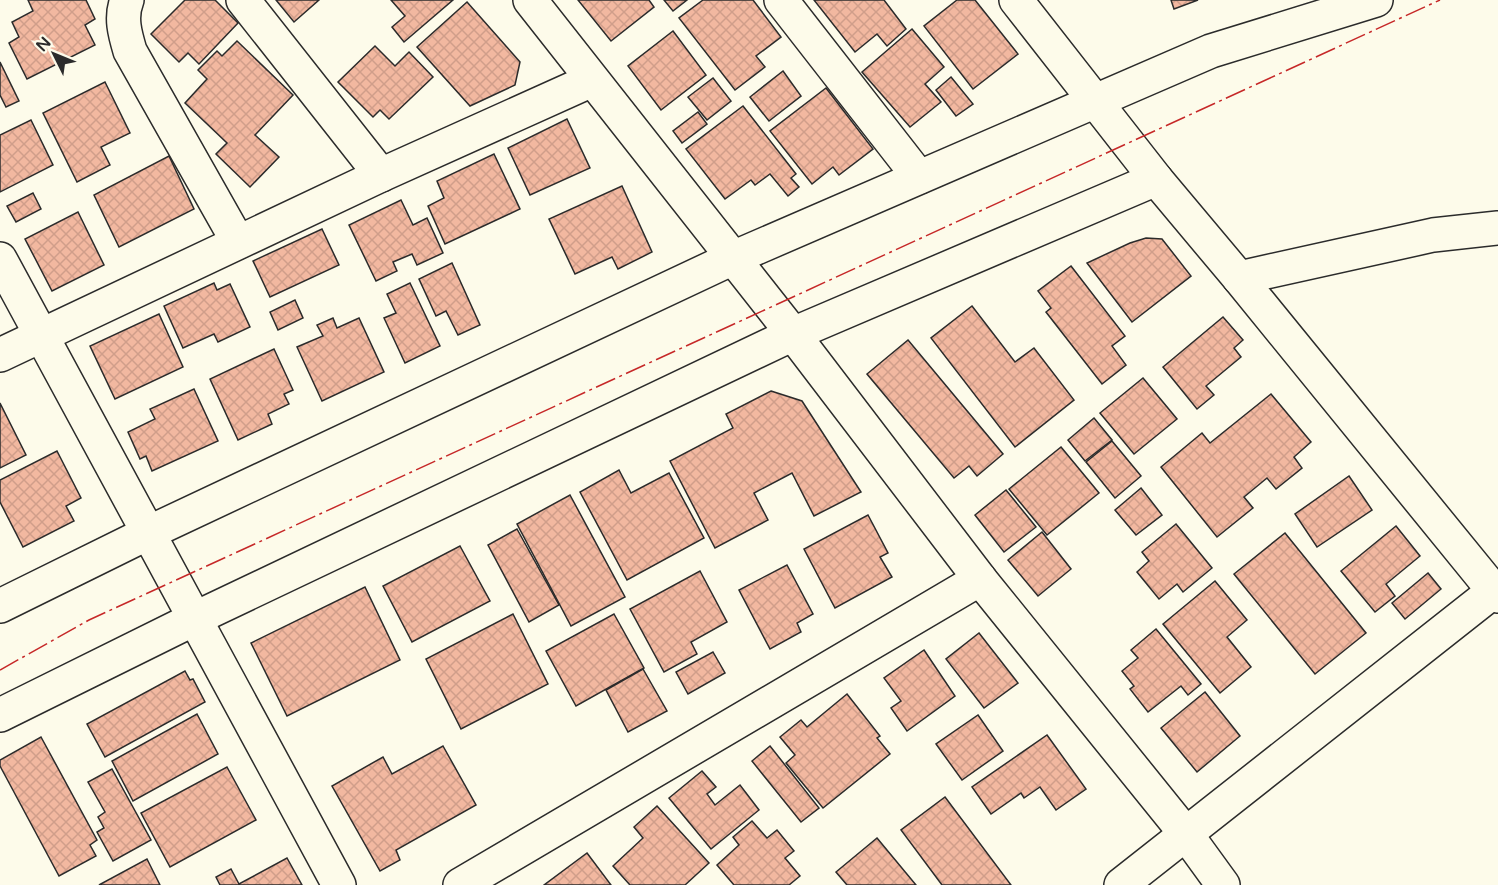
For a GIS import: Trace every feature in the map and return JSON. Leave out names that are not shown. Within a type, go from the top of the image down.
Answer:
[{"type":"street","points":[[127,0],[123,28],[130,51],[238,242]]},
{"type":"street","points":[[243,0],[381,175]]},
{"type":"street","points":[[530,0],[793,334],[980,579],[1186,834],[1223,885]]},
{"type":"street","points":[[781,0],[919,177]]},
{"type":"street","points":[[1016,0],[1156,179],[1496,594],[1121,885]]},
{"type":"street","points":[[0,606],[148,533],[732,258],[1211,51],[1376,0]]},
{"type":"street","points":[[0,355],[381,175],[592,80]]},
{"type":"street","points":[[0,715],[195,618],[793,334],[1156,179]]},
{"type":"street","points":[[1239,278],[1432,235],[1498,228]]},
{"type":"street","points":[[0,259],[339,885]]},
{"type":"street","points":[[459,885],[980,579]]},
{"type":"building","points":[[28,0],[86,0],[95,19],[85,25],[95,45],[27,79],[9,43],[19,37],[12,22],[33,11]]},
{"type":"building","points":[[185,0],[215,0],[238,23],[199,64],[188,53],[179,62],[151,34]]},
{"type":"building","points":[[276,0],[319,0],[294,22]]},
{"type":"building","points":[[391,0],[453,0],[404,42],[392,27],[405,16]]},
{"type":"building","points":[[578,0],[649,0],[654,7],[611,41]]},
{"type":"building","points":[[664,0],[687,0],[673,11]]},
{"type":"building","points":[[703,0],[753,0],[781,37],[756,56],[765,67],[735,90],[679,18]]},
{"type":"building","points":[[814,0],[884,0],[906,29],[887,46],[877,34],[855,52]]},
{"type":"building","points":[[957,0],[975,0],[1018,54],[973,89],[924,26]]},
{"type":"building","points":[[1171,0],[1198,0],[1174,9]]},
{"type":"building","points":[[467,2],[520,62],[515,85],[470,106],[417,47]]},
{"type":"building","points":[[912,29],[944,67],[925,84],[941,102],[910,127],[862,72]]},
{"type":"building","points":[[673,31],[706,75],[661,110],[628,66]]},
{"type":"building","points":[[237,41],[293,95],[255,135],[279,157],[250,187],[216,154],[227,143],[185,103],[207,79],[198,70],[217,51],[222,56]]},
{"type":"building","points":[[375,46],[395,66],[409,52],[433,77],[389,119],[380,110],[373,117],[338,82]]},
{"type":"building","points":[[0,62],[19,101],[6,107],[0,95]]},
{"type":"building","points":[[783,71],[801,96],[769,121],[750,97]]},
{"type":"building","points":[[951,77],[973,104],[956,116],[936,90]]},
{"type":"building","points":[[713,78],[731,101],[707,120],[688,97]]},
{"type":"building","points":[[105,82],[130,133],[101,147],[110,165],[77,182],[43,113]]},
{"type":"building","points":[[826,88],[873,149],[839,175],[833,167],[812,184],[770,131]]},
{"type":"building","points":[[743,106],[796,174],[791,178],[799,187],[788,196],[770,174],[755,185],[751,180],[725,199],[686,149]]},
{"type":"building","points":[[698,112],[707,124],[682,143],[673,131]]},
{"type":"building","points":[[567,119],[590,168],[530,195],[508,148]]},
{"type":"building","points":[[31,120],[53,165],[0,192],[0,135]]},
{"type":"building","points":[[494,154],[520,209],[445,244],[428,206],[444,198],[437,181]]},
{"type":"building","points":[[169,156],[194,209],[119,247],[94,195]]},
{"type":"building","points":[[622,186],[652,252],[618,269],[612,257],[575,274],[549,219]]},
{"type":"building","points":[[33,193],[41,209],[16,222],[7,206]]},
{"type":"building","points":[[401,200],[413,225],[427,218],[443,253],[417,265],[412,254],[393,262],[397,271],[376,281],[349,225]]},
{"type":"building","points":[[78,212],[104,265],[52,291],[25,239]]},
{"type":"building","points":[[322,229],[339,265],[270,297],[253,261]]},
{"type":"building","points":[[1146,238],[1162,239],[1191,276],[1132,322],[1087,263]]},
{"type":"building","points":[[452,263],[480,325],[458,335],[446,311],[436,316],[419,279]]},
{"type":"building","points":[[1071,266],[1125,336],[1112,346],[1126,365],[1102,384],[1046,312],[1051,308],[1038,291]]},
{"type":"building","points":[[214,283],[217,290],[230,284],[250,327],[218,342],[214,334],[183,348],[164,306]]},
{"type":"building","points":[[410,283],[440,346],[405,363],[384,318],[396,313],[387,294]]},
{"type":"building","points":[[295,300],[303,318],[278,330],[270,312]]},
{"type":"building","points":[[972,306],[1015,362],[1034,348],[1074,400],[1015,447],[931,338]]},
{"type":"building","points":[[159,314],[183,367],[115,399],[90,346]]},
{"type":"building","points":[[1223,317],[1243,340],[1234,348],[1241,357],[1206,386],[1214,395],[1197,409],[1163,367]]},
{"type":"building","points":[[333,318],[337,328],[359,318],[384,372],[322,401],[297,347],[323,336],[317,325]]},
{"type":"building","points":[[908,340],[1003,454],[977,476],[969,466],[954,478],[867,374]]},
{"type":"building","points":[[274,349],[293,390],[284,394],[289,404],[268,414],[272,424],[238,440],[210,379]]},
{"type":"building","points":[[1143,378],[1177,419],[1134,454],[1100,413]]},
{"type":"building","points":[[194,389],[218,441],[152,471],[146,456],[140,459],[128,432],[155,419],[150,409]]},
{"type":"building","points":[[771,391],[802,401],[861,492],[814,516],[792,473],[754,493],[768,520],[715,548],[670,461],[733,428],[726,414]]},
{"type":"building","points":[[1271,394],[1311,442],[1294,457],[1302,468],[1276,489],[1267,478],[1244,497],[1253,508],[1217,537],[1161,467],[1202,433],[1210,443]]},
{"type":"building","points":[[0,403],[26,455],[0,468]]},
{"type":"building","points":[[1094,418],[1112,440],[1085,461],[1068,440]]},
{"type":"building","points":[[1112,441],[1141,476],[1115,498],[1086,462]]},
{"type":"building","points":[[1061,447],[1099,493],[1047,535],[1009,489]]},
{"type":"building","points":[[57,451],[81,498],[66,506],[74,521],[23,547],[0,502],[0,480]]},
{"type":"building","points":[[619,470],[631,493],[669,473],[704,538],[627,580],[580,492]]},
{"type":"building","points":[[1349,476],[1372,510],[1317,547],[1295,514]]},
{"type":"building","points":[[1141,488],[1162,515],[1136,535],[1115,510]]},
{"type":"building","points":[[1006,490],[1036,527],[1004,552],[975,515]]},
{"type":"building","points":[[570,495],[625,597],[571,626],[517,524]]},
{"type":"building","points":[[868,515],[888,553],[880,557],[892,577],[835,608],[804,549]]},
{"type":"building","points":[[1176,524],[1212,568],[1183,592],[1177,584],[1159,599],[1137,572],[1149,561],[1142,552]]},
{"type":"building","points":[[1396,526],[1420,556],[1386,584],[1395,596],[1375,612],[1341,571]]},
{"type":"building","points":[[517,529],[559,605],[529,622],[488,545]]},
{"type":"building","points":[[1042,532],[1071,569],[1038,596],[1008,560]]},
{"type":"building","points":[[1285,533],[1366,633],[1315,674],[1234,574]]},
{"type":"building","points":[[460,546],[490,601],[412,642],[383,586]]},
{"type":"building","points":[[787,565],[813,614],[797,623],[801,632],[770,649],[739,590]]},
{"type":"building","points":[[700,571],[727,622],[691,642],[697,654],[664,672],[630,609]]},
{"type":"building","points":[[1428,573],[1441,589],[1405,619],[1392,603]]},
{"type":"building","points":[[1215,581],[1247,620],[1227,637],[1251,667],[1220,693],[1163,624]]},
{"type":"building","points":[[365,587],[400,660],[287,716],[251,643]]},
{"type":"building","points":[[513,614],[548,684],[461,729],[426,659]]},
{"type":"building","points":[[614,614],[644,668],[576,706],[546,651]]},
{"type":"building","points":[[1156,629],[1201,684],[1188,695],[1181,686],[1148,712],[1130,689],[1134,686],[1122,671],[1138,658],[1131,650]]},
{"type":"building","points":[[979,633],[1018,683],[984,708],[946,659]]},
{"type":"building","points":[[924,650],[955,696],[907,731],[891,708],[901,701],[884,678]]},
{"type":"building","points":[[713,652],[725,673],[688,694],[676,672]]},
{"type":"building","points":[[643,669],[667,711],[628,732],[606,690]]},
{"type":"building","points":[[185,671],[190,680],[193,679],[205,702],[105,757],[87,724]]},
{"type":"building","points":[[1205,692],[1240,736],[1197,772],[1161,728]]},
{"type":"building","points":[[847,694],[880,736],[877,738],[890,754],[823,808],[786,763],[795,755],[780,737],[801,720],[807,727]]},
{"type":"building","points":[[197,714],[218,754],[133,801],[112,761]]},
{"type":"building","points":[[978,715],[1003,751],[962,780],[936,744]]},
{"type":"building","points":[[1047,735],[1086,789],[1056,810],[1040,787],[1024,798],[1021,793],[991,814],[972,787]]},
{"type":"building","points":[[41,737],[97,840],[90,845],[96,856],[59,876],[0,766],[0,760]]},
{"type":"building","points":[[443,746],[476,805],[396,850],[400,860],[380,871],[332,786],[383,757],[392,774]]},
{"type":"building","points":[[770,746],[819,808],[801,822],[752,761]]},
{"type":"building","points":[[227,767],[256,820],[170,867],[141,813]]},
{"type":"building","points":[[112,769],[151,840],[113,861],[97,832],[104,828],[98,817],[105,812],[88,782]]},
{"type":"building","points":[[702,771],[716,787],[707,794],[715,805],[740,785],[759,810],[711,849],[669,798]]},
{"type":"building","points":[[945,797],[1011,885],[942,885],[901,830]]},
{"type":"building","points":[[657,806],[709,863],[685,885],[630,885],[613,866],[643,838],[634,827]]},
{"type":"building","points":[[752,821],[767,838],[777,830],[794,851],[785,858],[800,876],[789,885],[734,885],[717,865],[739,845],[733,837]]},
{"type":"building","points":[[877,838],[916,885],[847,885],[836,872]]},
{"type":"building","points":[[587,853],[611,885],[544,885]]},
{"type":"building","points":[[287,858],[302,885],[220,885],[216,877],[231,869],[239,884]]},
{"type":"building","points":[[147,859],[160,885],[99,885]]},
{"type":"power","points":[[0,670],[89,620],[1440,0]]}]
